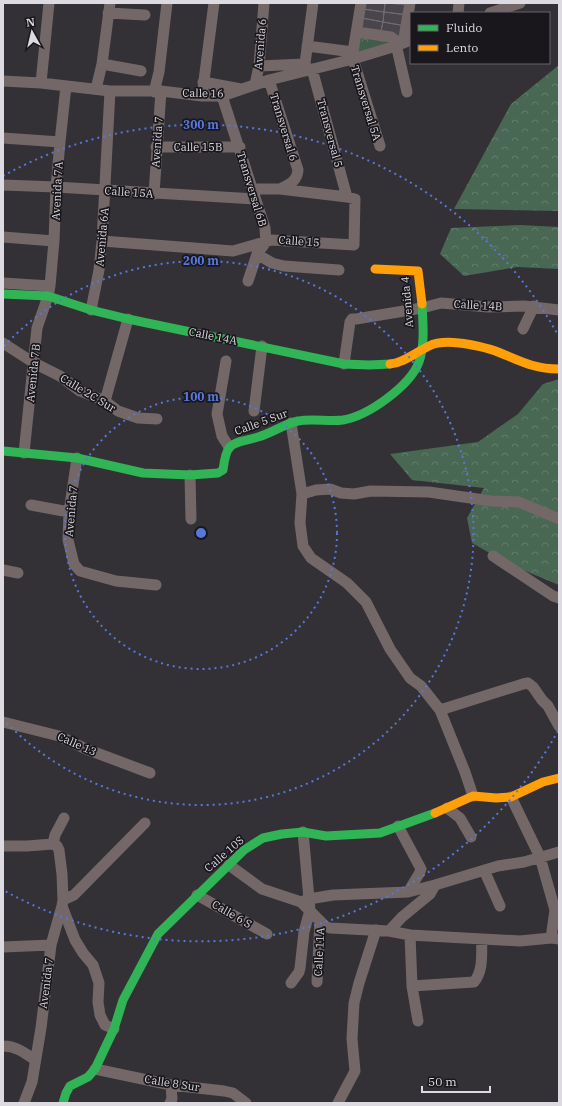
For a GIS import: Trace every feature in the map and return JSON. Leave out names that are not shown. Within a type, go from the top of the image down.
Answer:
[{"type":"street","points":[[41,83],[49,3]]},
{"type":"street","name":"Avenida 7","points":[[154,194],[157,89],[167,3]]},
{"type":"street","points":[[198,95],[203,82],[214,3]]},
{"type":"street","name":"Avenida 6","points":[[255,85],[259,66],[264,3]]},
{"type":"street","points":[[259,66],[307,68],[313,3]]},
{"type":"street","points":[[308,46],[353,56],[361,3]]},
{"type":"street","points":[[407,92],[403,36],[409,19],[410,3]]},
{"type":"street","points":[[493,12],[520,3]]},
{"type":"street","points":[[96,89],[102,64],[109,8],[145,15]]},
{"type":"street","points":[[357,32],[391,37],[403,43]]},
{"type":"street","name":"Calle 16","points":[[3,81],[110,90],[157,89],[198,95],[222,96],[307,68],[403,43]]},
{"type":"street","name":"Transversal 5A","points":[[353,56],[380,146]]},
{"type":"street","points":[[102,64],[141,71]]},
{"type":"street","name":"Transversal 5","points":[[307,68],[351,198]]},
{"type":"street","name":"Transversal 6","points":[[269,80],[298,170],[294,181],[280,189]]},
{"type":"street","points":[[203,82],[241,89]]},
{"type":"street","name":"Avenida 7A","points":[[49,291],[54,241],[56,187],[66,86]]},
{"type":"street","name":"Avenida 6A","points":[[91,310],[99,270],[102,241],[110,90]]},
{"type":"street","name":"Transversal 6B","points":[[222,96],[265,228],[266,242],[257,254],[248,281]]},
{"type":"street","points":[[3,138],[60,142]]},
{"type":"street","name":"Calle 15B","points":[[156,147],[240,148]]},
{"type":"street","name":"Calle 15A","points":[[3,185],[154,194],[254,194],[280,189],[351,198]]},
{"type":"street","name":"Calle 15","points":[[102,241],[233,251],[279,239],[354,245],[351,198]]},
{"type":"street","points":[[3,237],[54,241]]},
{"type":"street","points":[[257,254],[272,263],[284,266],[338,270]]},
{"type":"street","name":"Avenida 4","points":[[375,269],[416,270],[418,272],[422,308],[422,350]]},
{"type":"street","name":"Calle 14A","points":[[3,283],[49,291],[91,310],[128,320],[262,346],[344,364],[369,365],[397,363],[422,350]]},
{"type":"street","name":"Calle 14A","points":[[3,294],[49,291]]},
{"type":"street","name":"Avenida 7B","points":[[24,453],[37,328],[49,291]]},
{"type":"street","name":"Calle 14B","points":[[344,364],[350,322],[352,319],[422,308],[441,303],[488,307],[534,306],[559,310]]},
{"type":"street","points":[[523,329],[534,306]]},
{"type":"street","points":[[105,401],[128,320]]},
{"type":"street","name":"Calle 2C Sur","points":[[3,343],[34,363],[60,376],[80,391],[105,401],[118,411],[138,418],[157,420]]},
{"type":"street","points":[[422,350],[430,345],[440,343],[459,343],[496,351],[522,363],[545,368],[559,369]]},
{"type":"street","points":[[254,411],[262,346]]},
{"type":"street","name":"Calle 5 Sur","points":[[3,451],[77,458],[143,473],[190,475],[221,472],[223,470],[226,453],[229,447],[236,444],[261,436],[291,423],[303,420],[333,422],[349,419],[371,410],[395,393],[413,374],[419,363],[422,350]]},
{"type":"street","points":[[226,361],[217,414],[222,436],[229,447]]},
{"type":"street","points":[[291,423],[302,494],[300,523],[303,546],[311,558],[347,583],[366,602],[376,624],[394,655],[410,678],[421,686],[440,710],[465,772],[472,796],[496,798],[511,797],[543,782],[559,778]]},
{"type":"street","name":"Avenida 7","points":[[77,458],[69,512],[68,540],[74,564],[80,571],[116,581],[156,585]]},
{"type":"street","points":[[190,475],[190,519]]},
{"type":"street","points":[[302,494],[316,490],[330,489],[341,493],[354,494],[371,491],[429,492],[491,501],[519,502],[559,519]]},
{"type":"street","points":[[32,505],[69,512]]},
{"type":"street","points":[[493,556],[553,596],[559,598]]},
{"type":"street","points":[[3,570],[18,573]]},
{"type":"street","points":[[440,710],[523,684],[528,684],[533,687],[548,706],[559,726]]},
{"type":"street","name":"Calle 13","points":[[3,722],[59,736],[86,749],[150,773]]},
{"type":"street","name":"Calle 10S","points":[[63,1103],[70,1086],[88,1077],[95,1069],[114,1029],[123,1000],[158,934],[196,894],[244,850],[263,838],[303,832],[326,836],[353,836],[380,833],[447,808],[472,796]]},
{"type":"street","points":[[307,903],[320,921],[325,926],[330,928],[389,931],[410,935],[520,941],[555,939],[554,910],[540,857],[511,797]]},
{"type":"street","points":[[447,808],[460,818],[471,837]]},
{"type":"street","points":[[53,844],[55,835],[64,818]]},
{"type":"street","points":[[62,903],[74,895],[145,823]]},
{"type":"street","points":[[398,826],[421,869],[408,892]]},
{"type":"street","points":[[291,983],[299,972],[300,968],[307,903],[303,832]]},
{"type":"street","points":[[3,846],[53,844],[57,846],[59,850],[62,903],[75,940],[93,966],[99,983],[98,1002],[100,1015],[105,1025],[114,1029]]},
{"type":"street","points":[[229,865],[262,889],[307,903],[333,895],[408,892],[498,866],[524,862],[559,852]]},
{"type":"street","points":[[484,870],[500,906]]},
{"type":"street","points":[[389,931],[402,917],[430,894],[435,885]]},
{"type":"street","name":"Calle 6 S","points":[[196,894],[267,934]]},
{"type":"street","name":"Avenida 7","points":[[35,1060],[51,945],[62,903]]},
{"type":"street","name":"Calle 11A","points":[[317,982],[320,921]]},
{"type":"street","points":[[338,1103],[355,1071],[352,1039],[354,1003],[376,930]]},
{"type":"street","points":[[410,935],[412,986],[418,1021]]},
{"type":"street","points":[[412,986],[474,982],[481,968],[482,939]]},
{"type":"street","points":[[3,947],[51,945]]},
{"type":"street","points":[[3,1046],[9,1046],[23,1051],[35,1060],[32,1082],[24,1103]]},
{"type":"street","name":"Calle 8 Sur","points":[[95,1069],[171,1085],[233,1093],[246,1103]]},
{"type":"street","points":[[171,1085],[173,1102]]},
{"type":"green space","points":[[361,36],[393,41],[357,56]]},
{"type":"green space","points":[[559,65],[559,211],[454,209],[511,104]]},
{"type":"green space","points":[[520,225],[559,227],[559,269],[517,267],[464,276],[440,254],[451,228]]},
{"type":"green space","points":[[559,379],[559,585],[511,565],[472,543],[467,518],[484,488],[412,480],[390,454],[478,442],[518,414],[543,384]]},
{"type":"building","points":[[364,3],[385,3],[384,12],[363,9]]},
{"type":"building","points":[[385,3],[410,5],[408,15],[384,12]]},
{"type":"building","points":[[363,9],[384,12],[383,22],[362,18]]},
{"type":"building","points":[[384,12],[408,15],[406,26],[383,22]]},
{"type":"building","points":[[362,18],[383,22],[380,35],[360,31]]},
{"type":"building","points":[[383,22],[406,26],[402,38],[380,35]]},
{"type":"traffic: fast","points":[[3,294],[48,296],[91,310],[128,319],[344,364],[390,364]]},
{"type":"traffic: fast","points":[[3,451],[77,458],[143,473],[190,475],[218,473],[223,470],[226,453],[232,445],[298,421],[343,420],[353,417],[376,406],[398,390],[414,371],[421,355],[423,334],[422,304]]},
{"type":"traffic: fast","points":[[63,1103],[70,1086],[88,1077],[95,1069],[114,1029],[123,1000],[158,934],[244,850],[263,838],[282,834],[303,832],[326,836],[380,833],[435,813]]},
{"type":"traffic: slow","points":[[375,269],[418,271],[422,304]]},
{"type":"traffic: slow","points":[[390,364],[405,359],[432,345],[452,342],[489,349],[542,368],[559,369]]},
{"type":"traffic: slow","points":[[435,813],[473,796],[496,798],[511,797],[543,782],[559,778]]}]
